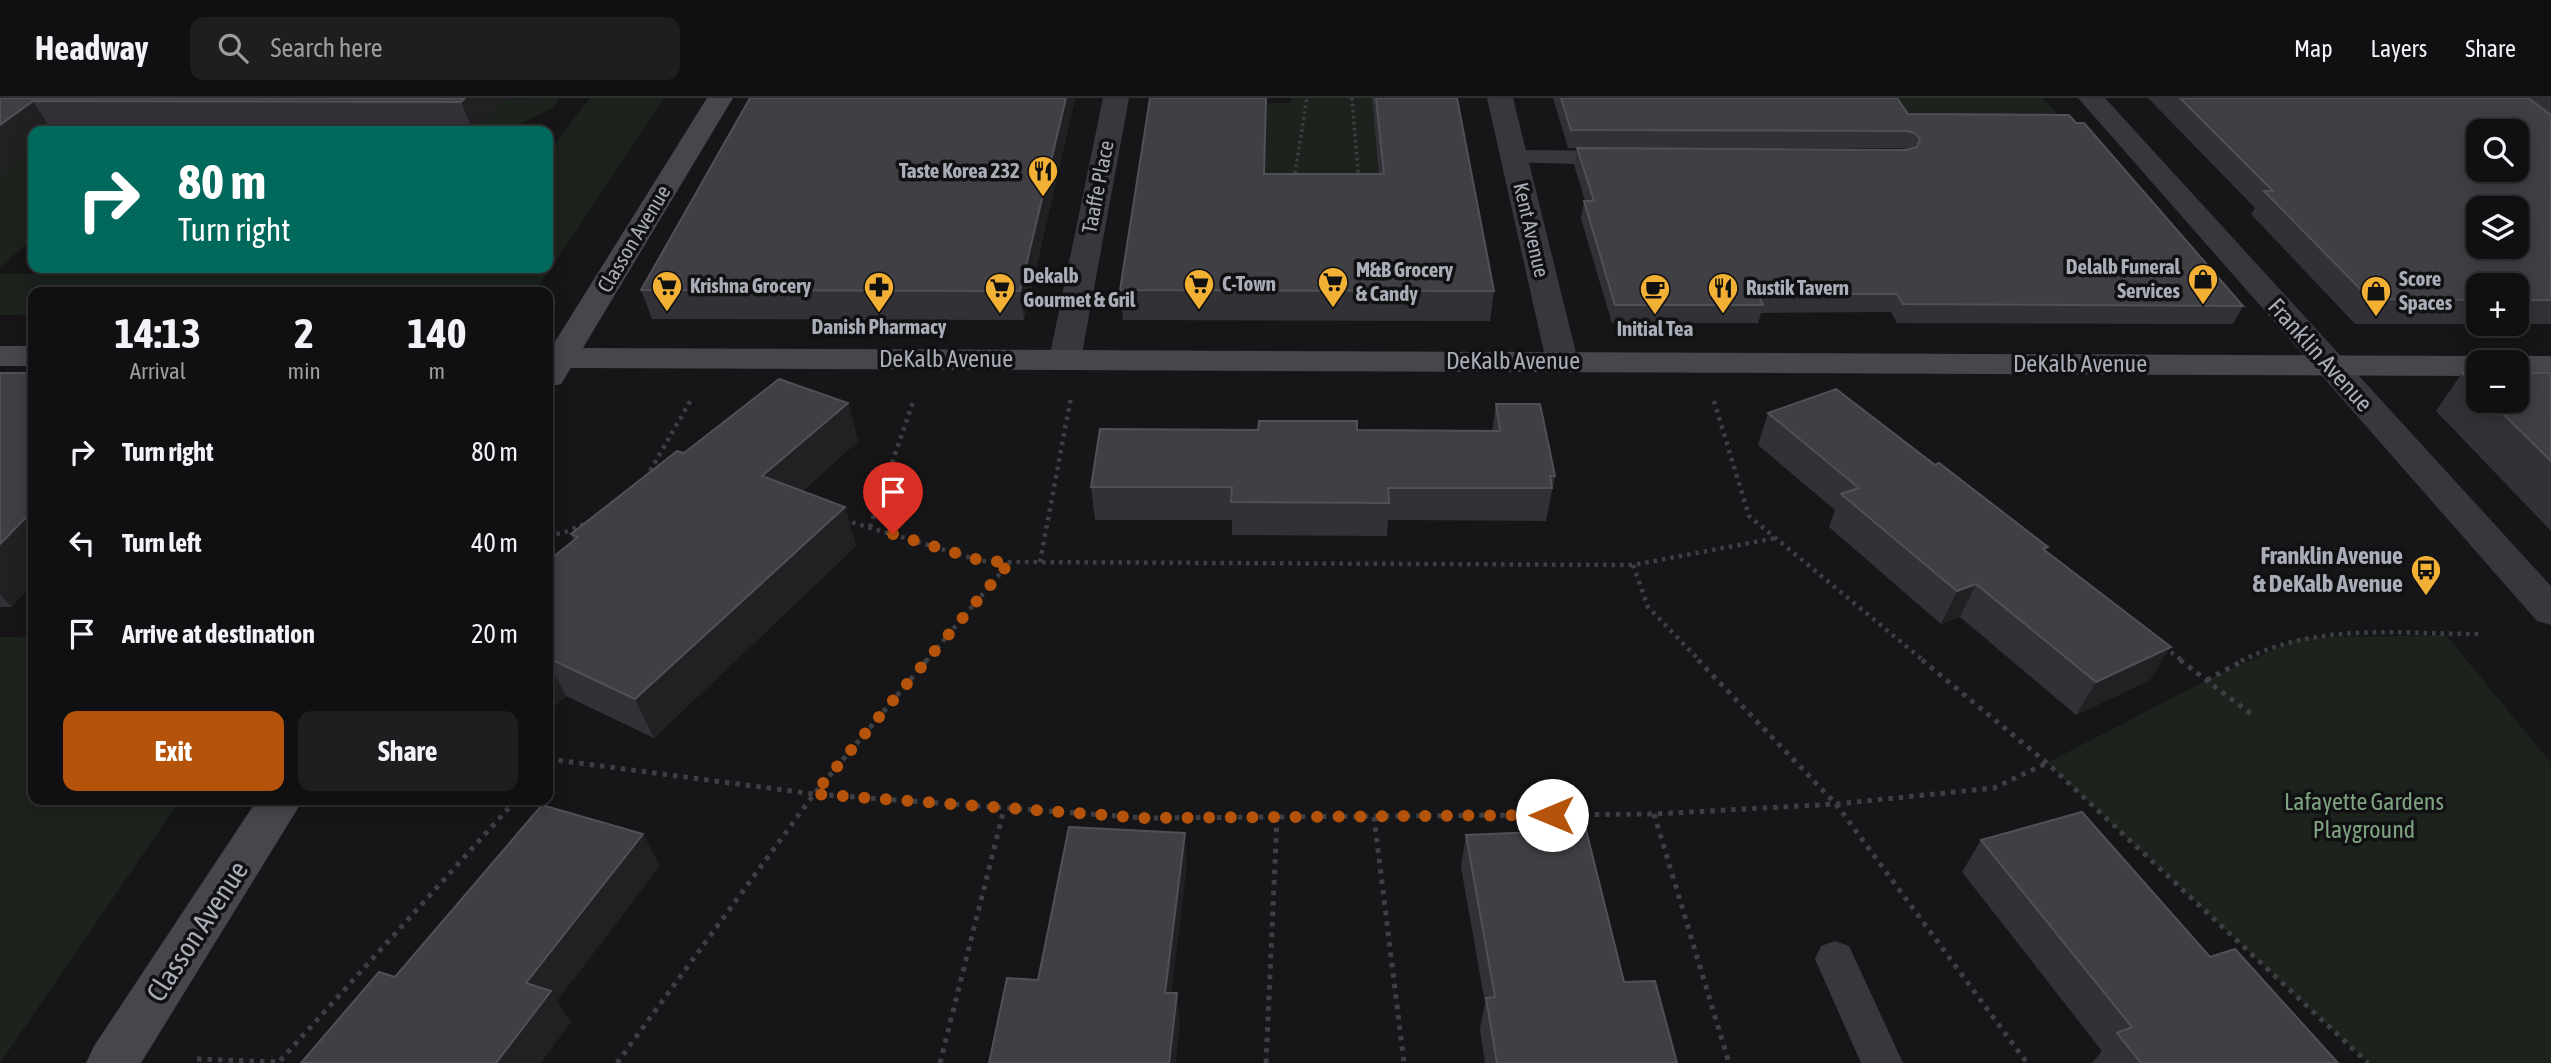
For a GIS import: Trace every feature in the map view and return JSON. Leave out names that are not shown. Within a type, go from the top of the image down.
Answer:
[{"type":"main road","name":"Classon Avenue","points":[[553,363],[720,98]]},
{"type":"main road","points":[[0,356],[28,356]]},
{"type":"main road","name":"DeKalb Avenue","points":[[553,365],[1065,359],[2466,366]]},
{"type":"main road","points":[[2529,366],[2551,366]]},
{"type":"main road","name":"Classon Avenue","points":[[113,1063],[278,805]]},
{"type":"street","name":"Taaffe Place","points":[[1065,359],[1116,98]]},
{"type":"street","name":"Kent Avenue","points":[[1500,98],[1562,361]]},
{"type":"street","name":"Franklin Avenue","points":[[2091,98],[2551,611]]},
{"type":"lane","points":[[1514,157],[1637,158]]},
{"type":"lane","points":[[1835,959],[1882,1063]]},
{"type":"path","points":[[1298,184],[1293,178],[1293,172],[1307,98]]},
{"type":"path","points":[[1352,98],[1358,172],[1352,184]]},
{"type":"path","points":[[643,482],[696,391]]},
{"type":"path","points":[[870,527],[917,392]]},
{"type":"path","points":[[1040,562],[1071,393]]},
{"type":"path","points":[[1713,397],[1749,516],[2048,763],[2368,1063]]},
{"type":"path","points":[[837,518],[982,561],[1010,562],[1633,565],[1776,538]]},
{"type":"path","points":[[553,535],[593,521]]},
{"type":"path","points":[[617,1063],[814,794],[1010,562]]},
{"type":"path","points":[[1633,565],[1648,607],[1836,804],[2027,1063]]},
{"type":"path","points":[[2207,680],[2261,651],[2300,638],[2351,634],[2480,634]]},
{"type":"path","points":[[2163,646],[2251,714]]},
{"type":"path","points":[[553,759],[814,794],[1145,818],[1654,814],[1836,804],[1994,788],[2048,763]]},
{"type":"path","points":[[197,1059],[279,1062],[511,805]]},
{"type":"path","points":[[940,1063],[1004,809]]},
{"type":"path","points":[[1654,814],[1729,1063]]},
{"type":"path","points":[[1374,817],[1404,1063]]},
{"type":"path","points":[[1266,1063],[1277,818]]},
{"type":"green space","points":[[560,98],[552,108],[517,126],[482,126],[505,99]]},
{"type":"green space","points":[[590,98],[664,98],[553,265],[553,146]]},
{"type":"green space","points":[[1291,98],[1372,98],[1382,203],[1265,203],[1267,103],[1291,103]]},
{"type":"green space","points":[[1890,98],[2043,98],[2066,125],[1908,124]]},
{"type":"green space","points":[[28,154],[28,243],[0,267],[0,175]]},
{"type":"green space","points":[[548,273],[538,287],[28,287],[28,315],[0,315],[0,274]]},
{"type":"green space","name":"Lafayette Gardens Playground","points":[[2446,635],[2551,763],[2551,1063],[2368,1063],[2047,763],[2207,680],[2300,638]]},
{"type":"green space","points":[[0,637],[28,637],[28,805],[177,805],[0,1063]]},
{"type":"building","points":[[0,98],[465,98],[461,102],[33,101],[0,125]]},
{"type":"building","points":[[750,98],[1066,98],[1020,291],[641,290]]},
{"type":"building","points":[[1150,98],[1266,98],[1264,174],[1384,174],[1376,98],[1457,98],[1494,291],[1120,290]]},
{"type":"building","points":[[1561,98],[1897,98],[1908,114],[2069,115],[2076,123],[2084,123],[2243,306],[1903,304],[1897,294],[1758,294],[1763,305],[1615,305],[1584,201],[1594,201],[1577,148],[1907,150],[1917,147],[1920,139],[1915,133],[1907,131],[1571,130]]},
{"type":"building","points":[[2180,98],[2528,98],[2551,115],[2551,300],[2529,300],[2529,273],[2466,273],[2466,300],[2370,299],[2264,191],[2273,191]]},
{"type":"building","points":[[0,373],[28,373],[28,515],[0,544]]},
{"type":"building","points":[[2529,373],[2551,373],[2551,461],[2502,413],[2529,413]]},
{"type":"building","points":[[779,379],[848,403],[762,476],[845,507],[635,699],[553,660],[553,557],[578,537],[571,534],[677,451],[684,453]]},
{"type":"building","points":[[1836,389],[1935,465],[1939,463],[2048,547],[2043,549],[2171,647],[2096,682],[1976,584],[1957,591],[1841,494],[1859,488],[1768,413]]},
{"type":"building","points":[[1496,404],[1540,404],[1555,476],[1550,476],[1552,488],[1388,488],[1389,503],[1231,502],[1232,487],[1091,487],[1100,429],[1258,430],[1259,421],[1357,421],[1357,430],[1500,431]]},
{"type":"building","points":[[542,805],[643,834],[526,983],[551,991],[496,1063],[301,1063],[379,972],[395,977]]},
{"type":"building","points":[[2082,812],[2210,957],[2235,949],[2338,1063],[2141,1063],[2117,1033],[2132,1027],[1981,840]]},
{"type":"building","points":[[1069,827],[1185,833],[1165,993],[1177,993],[1169,1063],[989,1063],[1007,978],[1038,980]]},
{"type":"building","points":[[1586,830],[1624,982],[1655,981],[1677,1063],[1497,1063],[1486,998],[1495,997],[1466,835]]},
{"type":"place","name":"Taste Korea 232","points":[[1043,198]]},
{"type":"place","name":"Delalb Funeral Services","points":[[2203,306]]},
{"type":"place","name":"M&B Grocery & Candy","points":[[1333,309]]},
{"type":"place","name":"C-Town","points":[[1199,311]]},
{"type":"place","name":"Krishna Grocery","points":[[667,313]]},
{"type":"place","name":"Danish Pharmacy","points":[[879,314]]},
{"type":"place","name":"Dekalb Gourmet & Gril","points":[[1000,315]]},
{"type":"place","name":"Rustik Tavern","points":[[1723,315]]},
{"type":"place","name":"Initial Tea","points":[[1655,316]]},
{"type":"place","name":"Score Spaces","points":[[2376,318]]},
{"type":"place","name":"Franklin Avenue & DeKalb Avenue","points":[[2426,597]]},
{"type":"route","points":[[893,534],[982,561],[1010,562],[814,794],[1145,818],[1552,815]]}]
